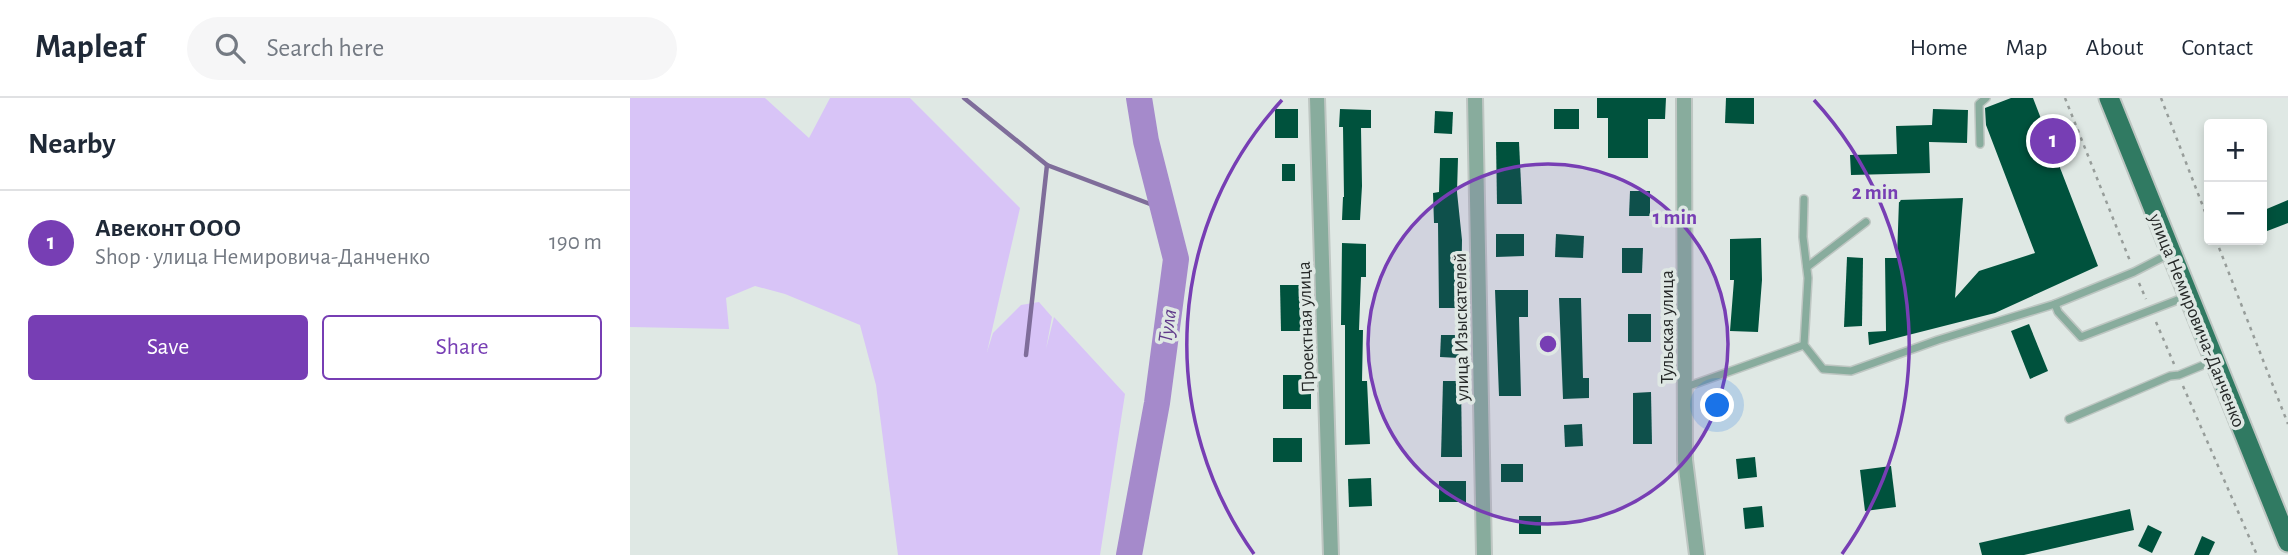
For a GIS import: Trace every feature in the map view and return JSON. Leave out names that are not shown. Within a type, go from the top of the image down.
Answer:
[{"type":"main road","name":"улица Немировича-Данченко","points":[[2109,98],[2288,542]]},
{"type":"street","name":"Проектная улица","points":[[1317,98],[1331,555]]},
{"type":"street","name":"улица Изыскателей","points":[[1475,98],[1484,555]]},
{"type":"street","name":"Тульская улица","points":[[1684,98],[1685,460],[1697,555]]},
{"type":"lane","points":[[1980,144],[1979,104],[1986,98]]},
{"type":"lane","points":[[1804,199],[1803,237],[1807,267],[1804,345],[1823,369],[1851,371],[1938,340],[2055,304],[2134,272],[2171,253]]},
{"type":"lane","points":[[1807,267],[1866,222]]},
{"type":"lane","points":[[2055,304],[2058,312],[2081,337],[2188,296]]},
{"type":"lane","points":[[1686,387],[1804,345]]},
{"type":"lane","points":[[2069,419],[2214,360]]},
{"type":"path","points":[[2065,98],[2134,272],[2257,555]]},
{"type":"path","points":[[2161,98],[2204,209]]},
{"type":"path","points":[[2218,245],[2288,424]]},
{"type":"shaded area","points":[[630,98],[765,98],[809,138],[830,98],[910,98],[1020,208],[987,352],[993,333],[1021,305],[1039,302],[1052,317],[1046,349],[1054,317],[1125,394],[1100,555],[898,555],[876,385],[860,325],[785,294],[755,286],[726,298],[729,329],[630,327]]},
{"type":"building","points":[[1597,98],[1666,98],[1665,119],[1648,119],[1648,158],[1608,158],[1608,118],[1597,118]]},
{"type":"building","points":[[1726,98],[1754,98],[1754,124],[1725,123]]},
{"type":"building","points":[[2011,98],[2033,98],[2098,266],[1995,313],[1869,345],[1868,332],[1886,331],[1885,258],[1897,258],[1899,200],[1963,198],[1955,298],[1979,271],[2035,253],[1986,125],[1985,108]]},
{"type":"building","points":[[1275,109],[1298,109],[1298,138],[1275,138]]},
{"type":"building","points":[[1340,109],[1371,110],[1371,128],[1361,128],[1360,220],[1342,220],[1343,127],[1339,127]]},
{"type":"building","points":[[1554,109],[1579,109],[1579,129],[1554,129]]},
{"type":"building","points":[[1933,109],[1968,110],[1967,143],[1929,142],[1930,173],[1851,175],[1850,155],[1897,154],[1896,126],[1932,125]]},
{"type":"building","points":[[1435,111],[1453,112],[1452,134],[1434,133]]},
{"type":"building","points":[[1496,142],[1519,142],[1522,204],[1497,204]]},
{"type":"building","points":[[1440,158],[1458,158],[1457,192],[1462,240],[1461,308],[1439,308],[1438,223],[1434,223],[1433,193],[1439,192]]},
{"type":"building","points":[[1282,164],[1295,164],[1295,181],[1282,181]]},
{"type":"building","points":[[1630,191],[1650,191],[1650,216],[1629,216]]},
{"type":"building","points":[[2288,200],[2288,223],[2267,231],[2267,209]]},
{"type":"building","points":[[1496,234],[1524,234],[1524,256],[1496,257]]},
{"type":"building","points":[[1556,234],[1584,236],[1583,258],[1555,257]]},
{"type":"building","points":[[1761,238],[1762,280],[1758,332],[1730,331],[1734,280],[1730,280],[1730,239]]},
{"type":"building","points":[[1342,243],[1366,244],[1366,277],[1361,277],[1359,330],[1363,330],[1362,381],[1367,381],[1370,444],[1345,445],[1345,325],[1341,325]]},
{"type":"building","points":[[1622,248],[1643,248],[1642,273],[1622,273]]},
{"type":"building","points":[[1847,257],[1863,258],[1862,326],[1844,327]]},
{"type":"building","points":[[1280,285],[1304,285],[1305,331],[1281,331]]},
{"type":"building","points":[[1495,290],[1528,290],[1528,317],[1519,317],[1521,396],[1499,396]]},
{"type":"building","points":[[1559,298],[1581,298],[1583,378],[1589,378],[1589,398],[1563,399]]},
{"type":"building","points":[[1628,314],[1651,314],[1651,342],[1628,342]]},
{"type":"building","points":[[2029,324],[2048,371],[2030,379],[2011,331]]},
{"type":"building","points":[[1441,335],[1459,335],[1459,358],[1440,357]]},
{"type":"building","points":[[1283,375],[1311,375],[1311,409],[1283,409]]},
{"type":"building","points":[[1443,381],[1461,381],[1462,457],[1441,457]]},
{"type":"building","points":[[1651,392],[1652,444],[1633,444],[1633,393]]},
{"type":"building","points":[[1582,424],[1583,446],[1565,447],[1564,425]]},
{"type":"building","points":[[1273,438],[1302,438],[1302,462],[1273,462]]},
{"type":"building","points":[[1755,457],[1757,477],[1738,479],[1736,459]]},
{"type":"building","points":[[1501,464],[1523,464],[1523,482],[1501,482]]},
{"type":"building","points":[[1891,466],[1896,507],[1865,511],[1860,470]]},
{"type":"building","points":[[1371,478],[1372,506],[1349,507],[1348,479]]},
{"type":"building","points":[[1439,481],[1466,481],[1466,502],[1439,502]]},
{"type":"building","points":[[1762,506],[1764,527],[1745,529],[1743,508]]},
{"type":"building","points":[[2130,509],[2134,530],[2024,555],[1982,555],[1979,543]]},
{"type":"building","points":[[1519,516],[1541,516],[1541,534],[1519,534]]},
{"type":"building","points":[[2148,525],[2162,532],[2152,553],[2138,546]]},
{"type":"building","points":[[2202,536],[2215,542],[2209,555],[2194,555]]},
{"type":"waterway","points":[[964,98],[1047,165],[1158,207],[1176,259]]},
{"type":"waterway","name":"Тула","points":[[1129,555],[1157,403],[1176,259],[1146,141],[1139,98]]},
{"type":"waterway","points":[[1026,355],[1047,165]]},
{"type":"place","name":"Авеконт ООО","points":[[2053,141]]}]
